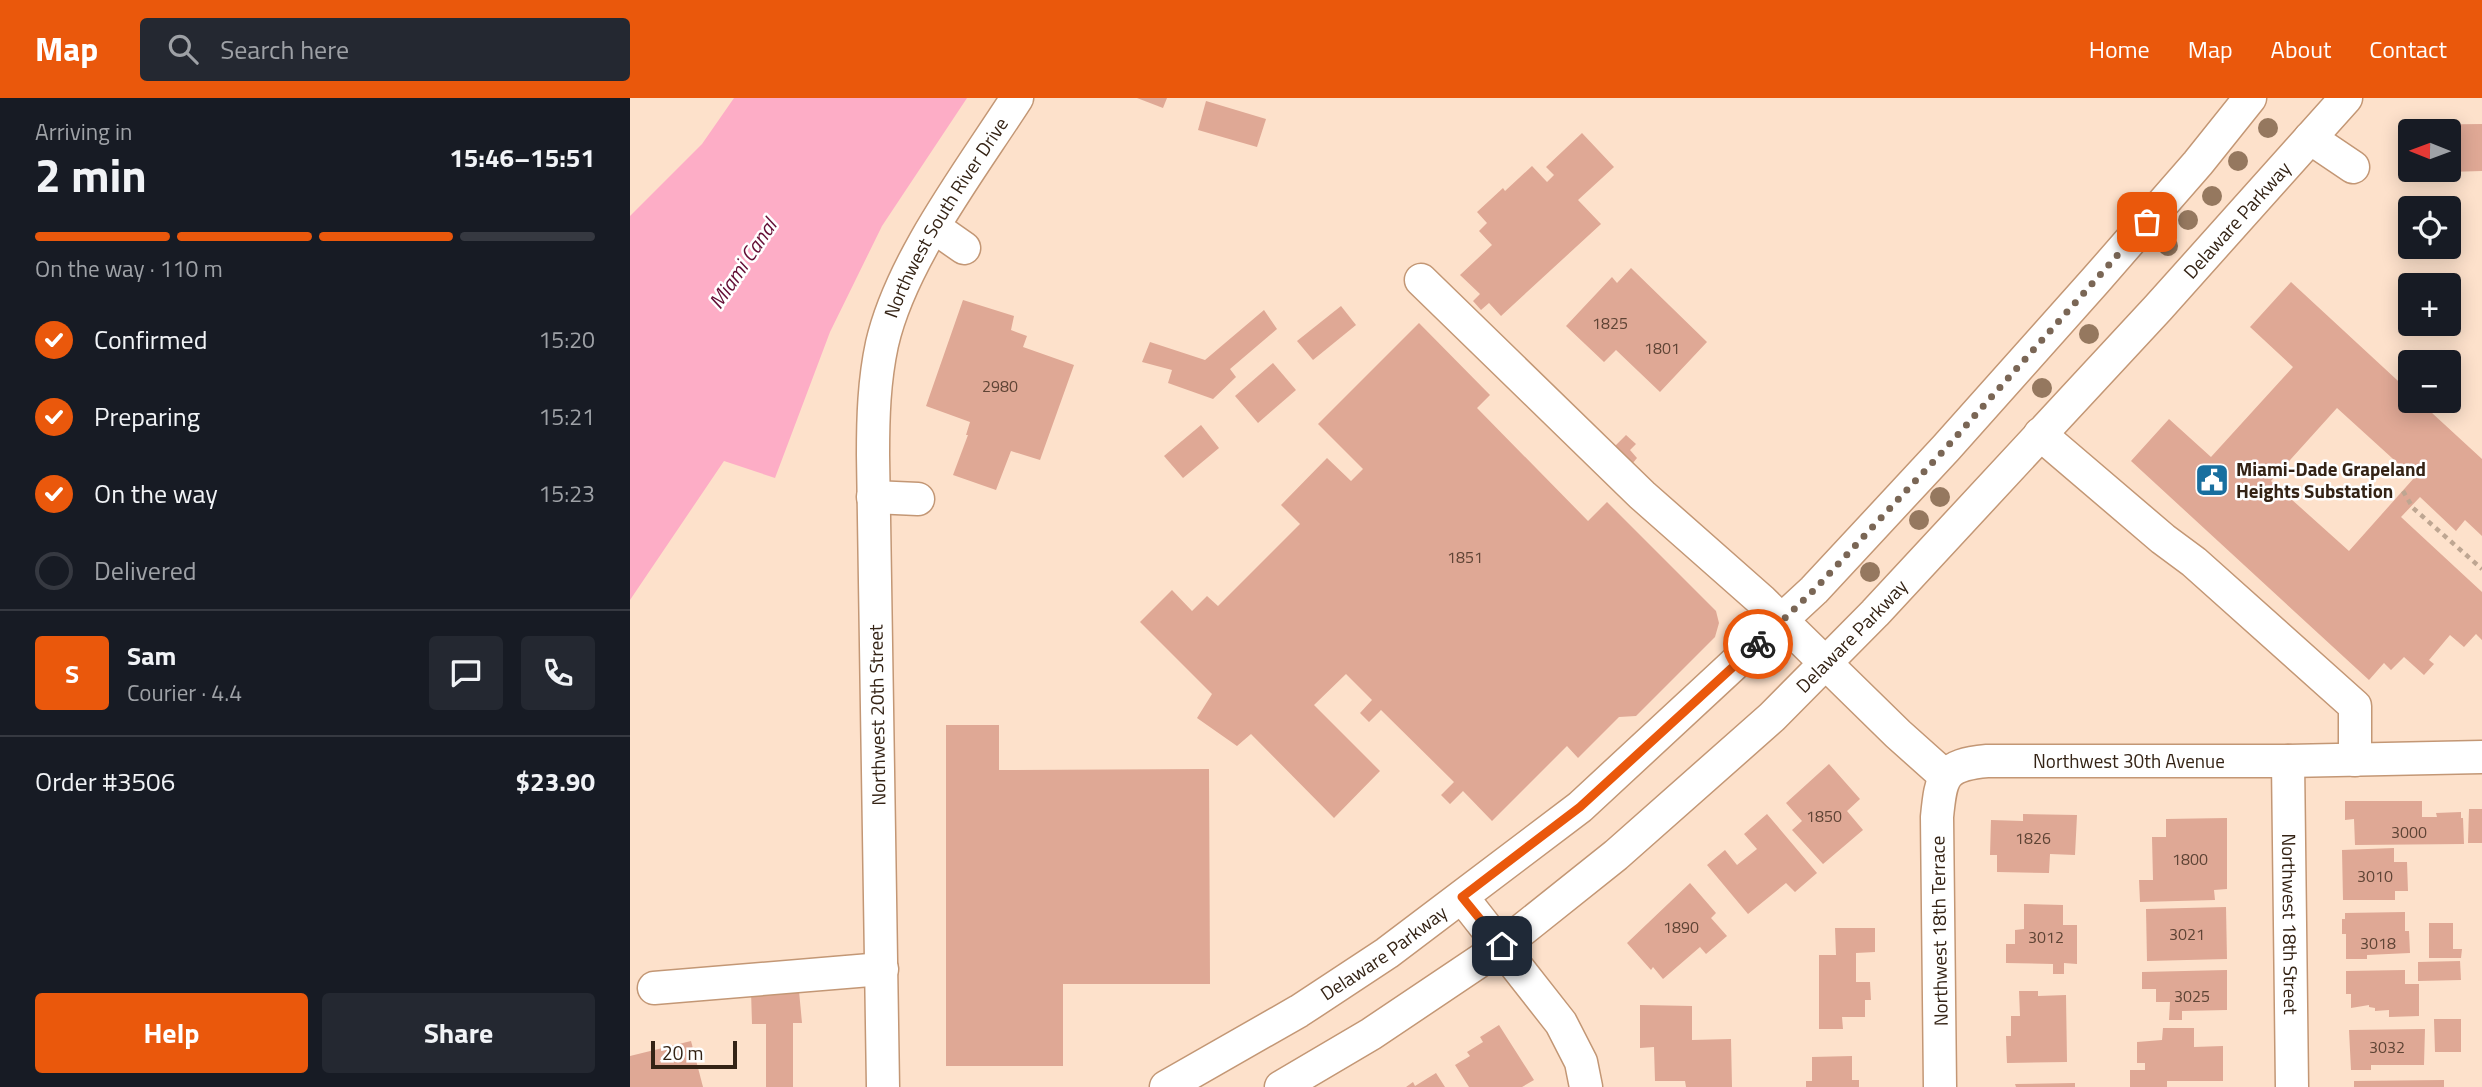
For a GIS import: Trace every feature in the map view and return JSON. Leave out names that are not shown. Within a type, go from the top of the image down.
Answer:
[{"type":"street","name":"Northwest South River Drive","points":[[882,343],[901,288],[934,227],[1017,98]]},
{"type":"street","name":"Delaware Parkway","points":[[1166,1087],[1299,1011],[1387,953],[1580,807],[1814,590],[1981,409],[2181,182],[2250,98]]},
{"type":"street","name":"Delaware Parkway","points":[[1281,1087],[1371,1034],[1502,946],[1626,846],[1772,717],[2040,434],[2346,98]]},
{"type":"street","points":[[2310,138],[2353,167]]},
{"type":"street","points":[[934,227],[964,248]]},
{"type":"street","points":[[1421,280],[1642,495],[1783,620],[1825,664],[1945,776]]},
{"type":"street","name":"Northwest 20th Street","points":[[882,343],[874,397],[873,497],[883,1087]]},
{"type":"street","points":[[2040,434],[2163,539],[2194,562],[2355,706],[2355,760]]},
{"type":"street","points":[[873,497],[918,499]]},
{"type":"street","name":"Northwest 30th Avenue","points":[[1945,776],[1953,769],[1969,763],[1987,761],[2288,761],[2482,757]]},
{"type":"street","name":"Northwest 18th Street","points":[[2288,761],[2292,1087]]},
{"type":"street","name":"Northwest 18th Terrace","points":[[1941,1087],[1937,817],[1945,776]]},
{"type":"street","points":[[1462,897],[1561,1023],[1581,1062],[1586,1087]]},
{"type":"street","points":[[654,988],[882,969]]},
{"type":"path","points":[[2403,491],[2413,508],[2482,569]]},
{"type":"water","name":"Miami Canal","points":[[734,98],[967,98],[882,226],[830,332],[775,478],[724,461],[630,600],[630,216],[702,144]]},
{"type":"building","points":[[1137,98],[1167,98],[1163,108]]},
{"type":"building","points":[[1206,101],[1266,119],[1257,147],[1198,130]]},
{"type":"building","points":[[2461,124],[2482,124],[2482,171],[2461,172]]},
{"type":"building","points":[[1582,133],[1614,167],[1578,200],[1601,224],[1501,316],[1489,303],[1481,310],[1473,301],[1480,294],[1460,275],[1492,245],[1479,231],[1487,223],[1477,212],[1532,166],[1547,182],[1554,175],[1546,167]]},
{"type":"building","points":[[1631,268],[1707,342],[1660,392],[1616,350],[1604,362],[1566,326],[1612,277],[1617,283]]},
{"type":"building","name":"Miami-Dade Grapeland Heights Substation","points":[[2291,282],[2398,381],[2398,413],[2432,413],[2482,459],[2482,536],[2465,520],[2456,531],[2420,497],[2401,517],[2482,592],[2482,640],[2476,634],[2464,647],[2450,635],[2429,660],[2434,664],[2424,675],[2404,657],[2391,670],[2384,663],[2369,680],[2131,461],[2169,419],[2211,457],[2293,367],[2250,327]],"holes":[[[2337,408],[2414,478],[2349,551],[2271,481]]]},
{"type":"building","points":[[963,300],[1014,316],[1011,330],[1027,336],[1023,347],[1074,365],[1040,460],[1011,451],[996,490],[953,475],[970,422],[926,406]]},
{"type":"building","points":[[1341,306],[1356,325],[1313,360],[1297,341]]},
{"type":"building","points":[[1264,310],[1277,329],[1230,369],[1236,377],[1213,399],[1168,383],[1172,370],[1142,362],[1150,342],[1205,360]]},
{"type":"building","points":[[1419,323],[1490,395],[1477,408],[1588,521],[1607,502],[1716,611],[1719,623],[1715,637],[1636,716],[1619,717],[1578,758],[1567,746],[1492,821],[1463,791],[1450,804],[1441,795],[1454,782],[1381,710],[1369,722],[1360,713],[1372,700],[1346,674],[1314,705],[1380,771],[1334,818],[1251,734],[1237,746],[1197,718],[1212,694],[1140,622],[1172,590],[1192,611],[1207,596],[1218,606],[1300,524],[1281,505],[1327,458],[1351,481],[1363,469],[1318,424]]},
{"type":"building","points":[[1273,363],[1296,390],[1258,423],[1235,396]]},
{"type":"building","points":[[1201,425],[1219,448],[1183,478],[1164,456]]},
{"type":"building","points":[[1626,435],[1636,444],[1630,450],[1637,458],[1632,464],[1614,447]]},
{"type":"building","points":[[946,725],[999,725],[999,770],[1209,769],[1210,984],[1063,984],[1063,1066],[946,1066]]},
{"type":"building","points":[[1829,764],[1860,799],[1847,811],[1863,830],[1823,864],[1792,830],[1802,821],[1786,803]]},
{"type":"building","points":[[2345,801],[2422,801],[2422,817],[2437,817],[2436,813],[2461,812],[2464,844],[2355,845],[2354,819],[2345,820]]},
{"type":"building","points":[[2469,809],[2482,809],[2482,843],[2468,843]]},
{"type":"building","points":[[1767,814],[1817,873],[1795,892],[1786,883],[1748,914],[1707,865],[1725,850],[1737,865],[1757,849],[1744,834]]},
{"type":"building","points":[[2023,814],[2077,815],[2075,855],[2050,854],[2049,873],[1997,872],[1997,855],[1990,855],[1991,820],[2023,821]]},
{"type":"building","points":[[2227,818],[2227,889],[2214,890],[2215,900],[2140,902],[2139,880],[2153,880],[2152,837],[2166,837],[2166,819]]},
{"type":"building","points":[[2394,848],[2394,862],[2407,862],[2408,891],[2395,891],[2395,900],[2343,900],[2342,850]]},
{"type":"building","points":[[1690,883],[1716,913],[1711,918],[1727,936],[1706,954],[1700,947],[1663,979],[1653,967],[1651,970],[1627,943]]},
{"type":"building","points":[[2024,904],[2063,905],[2063,925],[2077,925],[2077,964],[2064,963],[2064,974],[2053,974],[2053,964],[2006,963],[2006,944],[2015,944],[2015,930],[2024,929]]},
{"type":"building","points":[[2226,907],[2227,959],[2147,961],[2146,909]]},
{"type":"building","points":[[2405,912],[2405,931],[2409,931],[2410,953],[2346,959],[2346,934],[2342,934],[2342,919],[2345,919],[2345,913]]},
{"type":"building","points":[[2429,923],[2453,923],[2453,949],[2462,949],[2461,958],[2429,958]]},
{"type":"building","points":[[1835,928],[1875,928],[1875,952],[1856,953],[1856,982],[1870,982],[1871,1000],[1865,1000],[1865,1017],[1842,1017],[1843,1029],[1819,1029],[1819,955],[1836,955]]},
{"type":"building","points":[[2460,961],[2461,980],[2418,981],[2418,962]]},
{"type":"building","points":[[2227,970],[2227,1010],[2182,1011],[2182,1020],[2169,1020],[2170,1002],[2156,1002],[2156,989],[2142,989],[2142,972]]},
{"type":"building","points":[[2405,970],[2405,984],[2419,984],[2419,1016],[2389,1017],[2389,1010],[2375,1011],[2375,1008],[2369,1005],[2351,1008],[2351,994],[2346,994],[2346,971]]},
{"type":"building","points":[[751,991],[799,991],[802,1023],[793,1023],[793,1087],[766,1087],[766,1024],[752,1024]]},
{"type":"building","points":[[2019,991],[2038,991],[2038,996],[2066,995],[2067,1062],[2007,1063],[2006,1036],[2011,1036],[2011,1016],[2020,1016]]},
{"type":"building","points":[[1640,1005],[1692,1006],[1692,1040],[1731,1039],[1732,1087],[1686,1087],[1685,1081],[1655,1081],[1654,1047],[1640,1048]]},
{"type":"building","points":[[2434,1019],[2461,1019],[2461,1052],[2435,1052]]},
{"type":"building","points":[[1499,1025],[1534,1080],[1522,1087],[1469,1087],[1455,1065],[1470,1056],[1467,1052],[1483,1042],[1480,1037]]},
{"type":"building","points":[[2163,1028],[2194,1028],[2194,1047],[2223,1046],[2223,1081],[2167,1081],[2167,1087],[2130,1087],[2130,1070],[2145,1070],[2145,1063],[2137,1063],[2137,1042],[2162,1040]]},
{"type":"building","points":[[2425,1029],[2424,1065],[2371,1065],[2371,1070],[2351,1070],[2349,1030]]},
{"type":"building","points":[[691,1041],[703,1087],[630,1087],[630,1056]]},
{"type":"building","points":[[1852,1056],[1852,1080],[1859,1080],[1859,1087],[1806,1087],[1806,1081],[1812,1081],[1812,1057]]},
{"type":"building","points":[[1436,1073],[1445,1087],[1406,1087],[1413,1082],[1415,1086]]},
{"type":"building","points":[[2444,1080],[2444,1087],[2354,1087],[2354,1081]]},
{"type":"building","points":[[2075,1083],[2075,1087],[2016,1087],[2015,1084]]},
{"type":"way so far","points":[[1758,644],[1814,590],[1946,448],[2147,222]]},
{"type":"place","name":"Miami-Dade Grapeland Heights Substation","points":[[2212,480]]},
{"type":"route","points":[[1502,946],[1462,897],[1580,807],[1758,644]]}]
